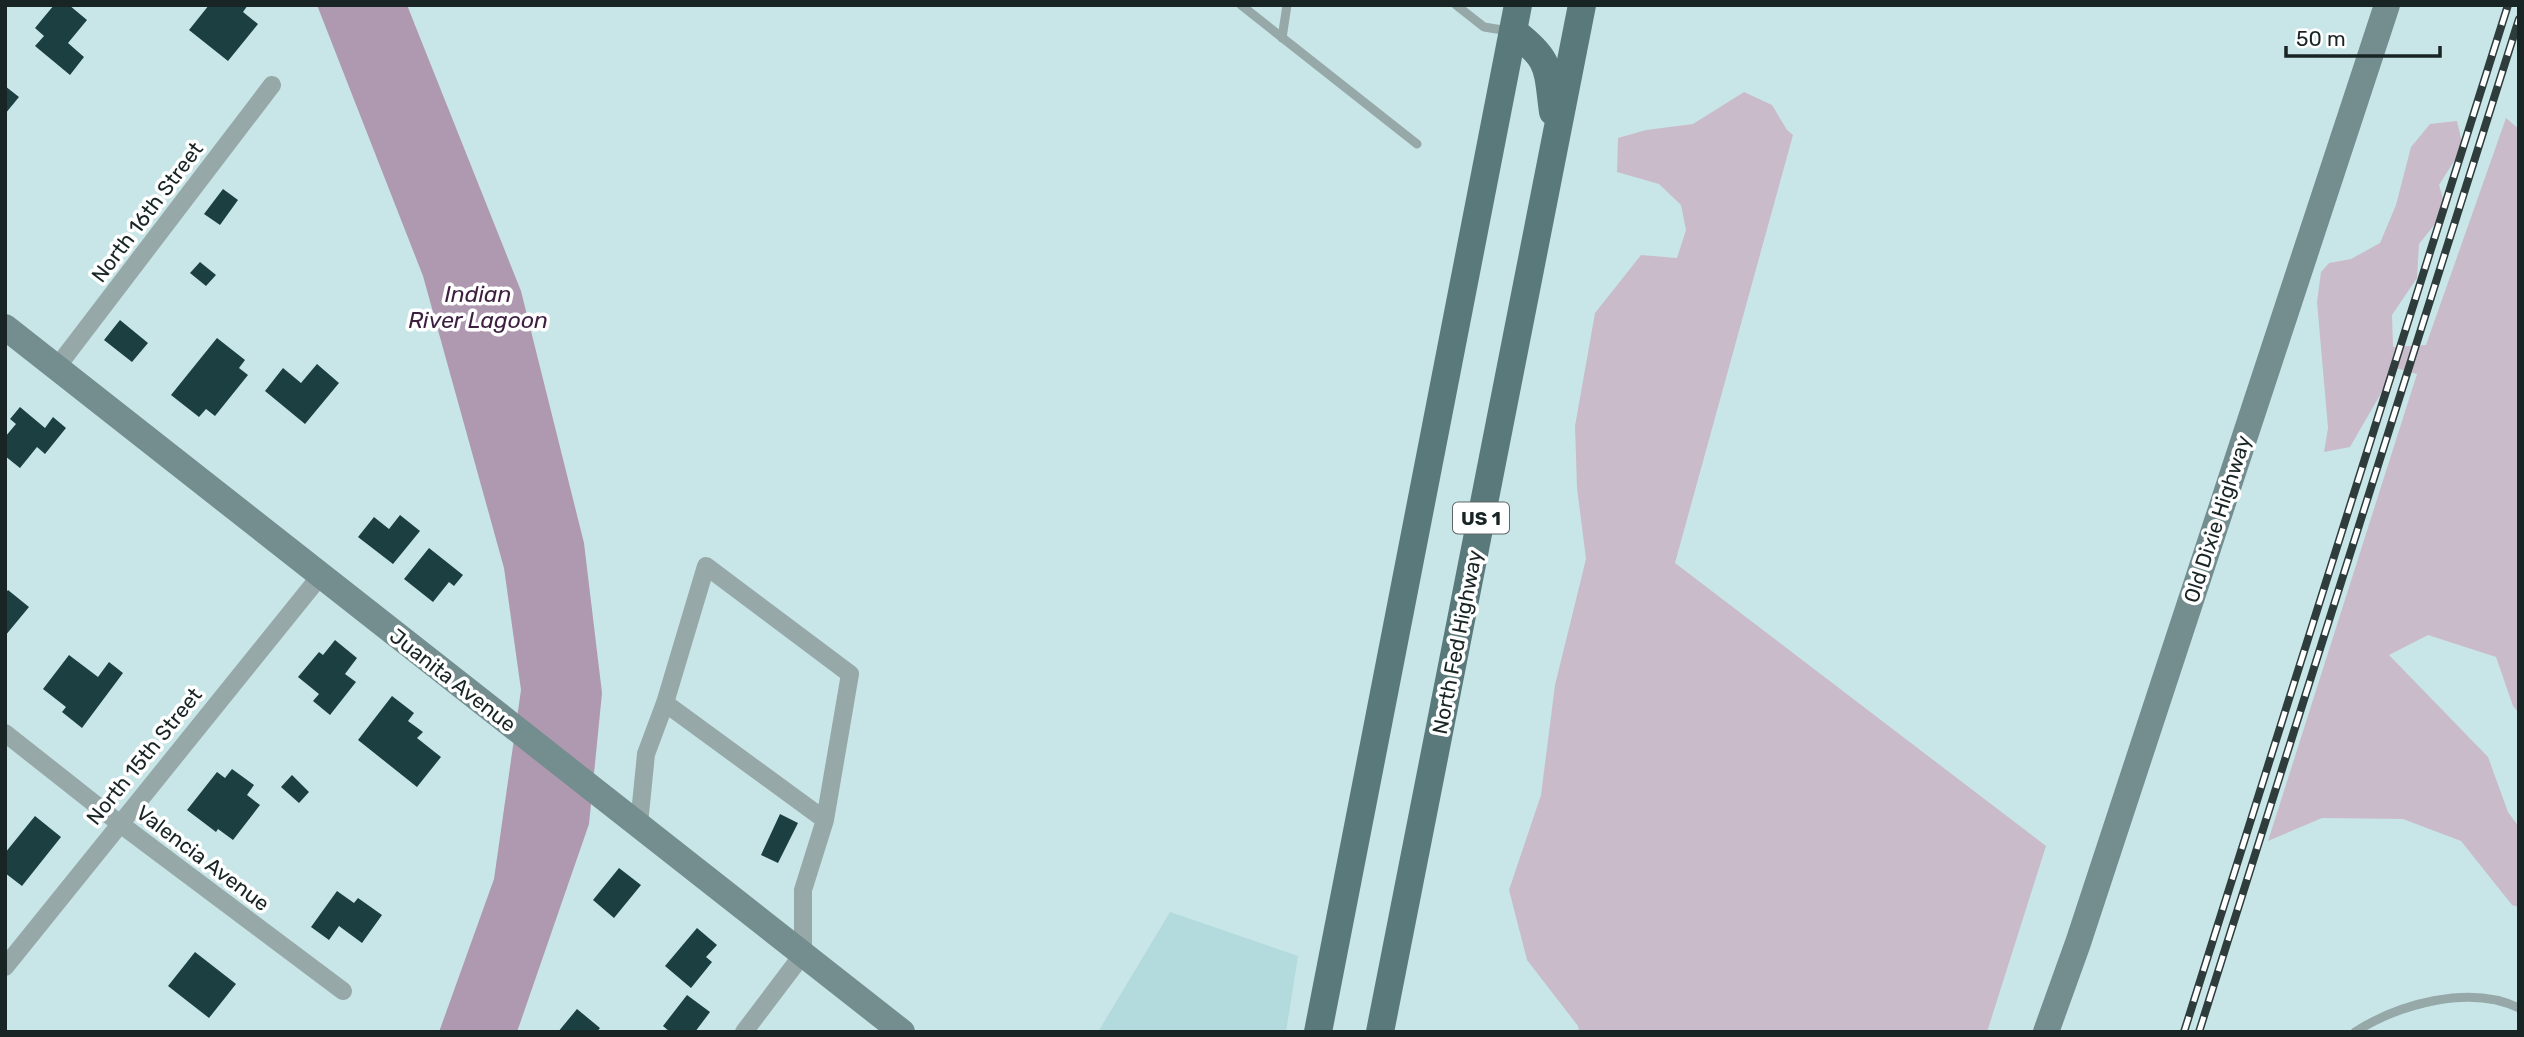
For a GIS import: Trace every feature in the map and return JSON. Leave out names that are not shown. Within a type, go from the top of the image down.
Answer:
[{"type":"main road","name":"North Fed Highway","points":[[1380,1032],[1582,5]]},
{"type":"main road","points":[[1515,18],[1547,68],[1556,135]]},
{"type":"main road","name":"US 1","points":[[1318,1032],[1515,18]]},
{"type":"street","name":"Old Dixie Highway","points":[[2046,1032],[2078,943],[2387,5]]},
{"type":"street","name":"North 16th Street","points":[[57,367],[272,85]]},
{"type":"street","name":"Juanita Avenue","points":[[5,327],[902,1032]]},
{"type":"street","points":[[639,824],[646,754],[665,703],[706,566],[850,674],[825,820],[803,890],[803,954],[744,1032]]},
{"type":"street","name":"North 15th Street","points":[[5,967],[321,575]]},
{"type":"street","points":[[665,703],[825,820]]},
{"type":"street","name":"Valencia Avenue","points":[[5,733],[119,823],[343,991]]},
{"type":"lane","points":[[1241,5],[1417,144]]},
{"type":"lane","points":[[1282,38],[1287,5]]},
{"type":"lane","points":[[1456,5],[1484,27],[1515,18]]},
{"type":"lane","points":[[2355,1032],[2411,1007],[2442,999],[2488,997],[2519,1009]]},
{"type":"shaded area","points":[[1744,92],[1772,105],[1793,135],[1675,563],[2046,846],[1987,1032],[1579,1032],[1578,1026],[1527,960],[1509,890],[1541,795],[1555,685],[1586,559],[1577,488],[1575,426],[1595,313],[1641,255],[1677,258],[1686,230],[1681,205],[1659,184],[1617,172],[1618,138],[1646,130],[1693,124]]},
{"type":"shaded area","points":[[2506,118],[2519,129],[2519,713],[2513,706],[2496,657],[2428,635],[2389,655],[2488,757],[2508,812],[2519,827],[2519,907],[2512,905],[2461,841],[2403,819],[2322,818],[2268,841],[2417,374],[2392,367],[2380,395],[2350,447],[2324,452],[2328,428],[2317,302],[2321,272],[2329,263],[2351,259],[2380,243],[2396,205],[2411,147],[2430,124],[2457,121],[2463,147],[2439,185],[2444,202],[2439,219],[2419,244],[2417,278],[2392,315],[2393,347],[2426,345]]},
{"type":"shaded area","points":[[1170,912],[1298,956],[1286,1032],[1098,1032]]},
{"type":"water","name":"Indian River Lagoon","points":[[317,5],[407,5],[521,291],[584,543],[602,693],[589,824],[517,1032],[439,1032],[494,879],[521,690],[504,568],[423,276]]},
{"type":"building","points":[[54,5],[69,5],[87,20],[68,43],[84,57],[70,75],[35,46],[44,36],[35,28]]},
{"type":"building","points":[[209,5],[248,5],[243,12],[258,24],[228,61],[189,30]]},
{"type":"building","points":[[5,86],[19,97],[5,114]]},
{"type":"building","points":[[223,189],[238,200],[220,225],[204,214]]},
{"type":"building","points":[[200,262],[216,275],[206,286],[190,273]]},
{"type":"building","points":[[120,320],[148,343],[132,362],[104,340]]},
{"type":"building","points":[[217,338],[245,360],[239,368],[248,375],[215,416],[206,409],[199,417],[171,395]]},
{"type":"building","points":[[317,364],[339,383],[305,424],[265,391],[283,368],[301,383]]},
{"type":"building","points":[[20,407],[45,428],[53,417],[66,428],[45,454],[37,447],[20,468],[5,456],[5,437],[16,424],[10,419]]},
{"type":"building","points":[[400,515],[420,531],[393,564],[358,537],[374,517],[389,529]]},
{"type":"building","points":[[429,548],[463,575],[454,586],[449,582],[433,602],[404,579]]},
{"type":"building","points":[[8,590],[29,607],[5,636],[5,594]]},
{"type":"building","points":[[335,640],[357,658],[345,674],[356,682],[330,715],[313,701],[319,694],[298,677],[319,652],[323,655]]},
{"type":"building","points":[[69,655],[98,677],[109,662],[123,673],[82,728],[62,712],[66,707],[43,689]]},
{"type":"building","points":[[392,696],[414,713],[408,721],[423,732],[417,738],[441,757],[417,787],[358,740]]},
{"type":"building","points":[[232,769],[254,785],[247,795],[260,805],[233,840],[218,829],[216,832],[187,810],[217,772],[225,778]]},
{"type":"building","points":[[292,775],[309,792],[299,803],[281,787]]},
{"type":"building","points":[[780,814],[798,823],[778,863],[761,855]]},
{"type":"building","points":[[35,816],[61,837],[22,886],[5,873],[5,853]]},
{"type":"building","points":[[619,868],[641,885],[614,918],[593,900]]},
{"type":"building","points":[[337,891],[354,903],[358,898],[382,915],[362,943],[339,926],[329,940],[311,927]]},
{"type":"building","points":[[697,928],[717,945],[706,957],[712,962],[691,988],[665,966]]},
{"type":"building","points":[[195,952],[236,984],[209,1018],[168,986]]},
{"type":"building","points":[[687,995],[710,1012],[695,1032],[670,1032],[663,1026]]},
{"type":"building","points":[[577,1009],[600,1028],[597,1032],[558,1032]]},
{"type":"railway","points":[[2184,1032],[2508,5]]},
{"type":"railway","points":[[2199,1032],[2519,19]]}]
